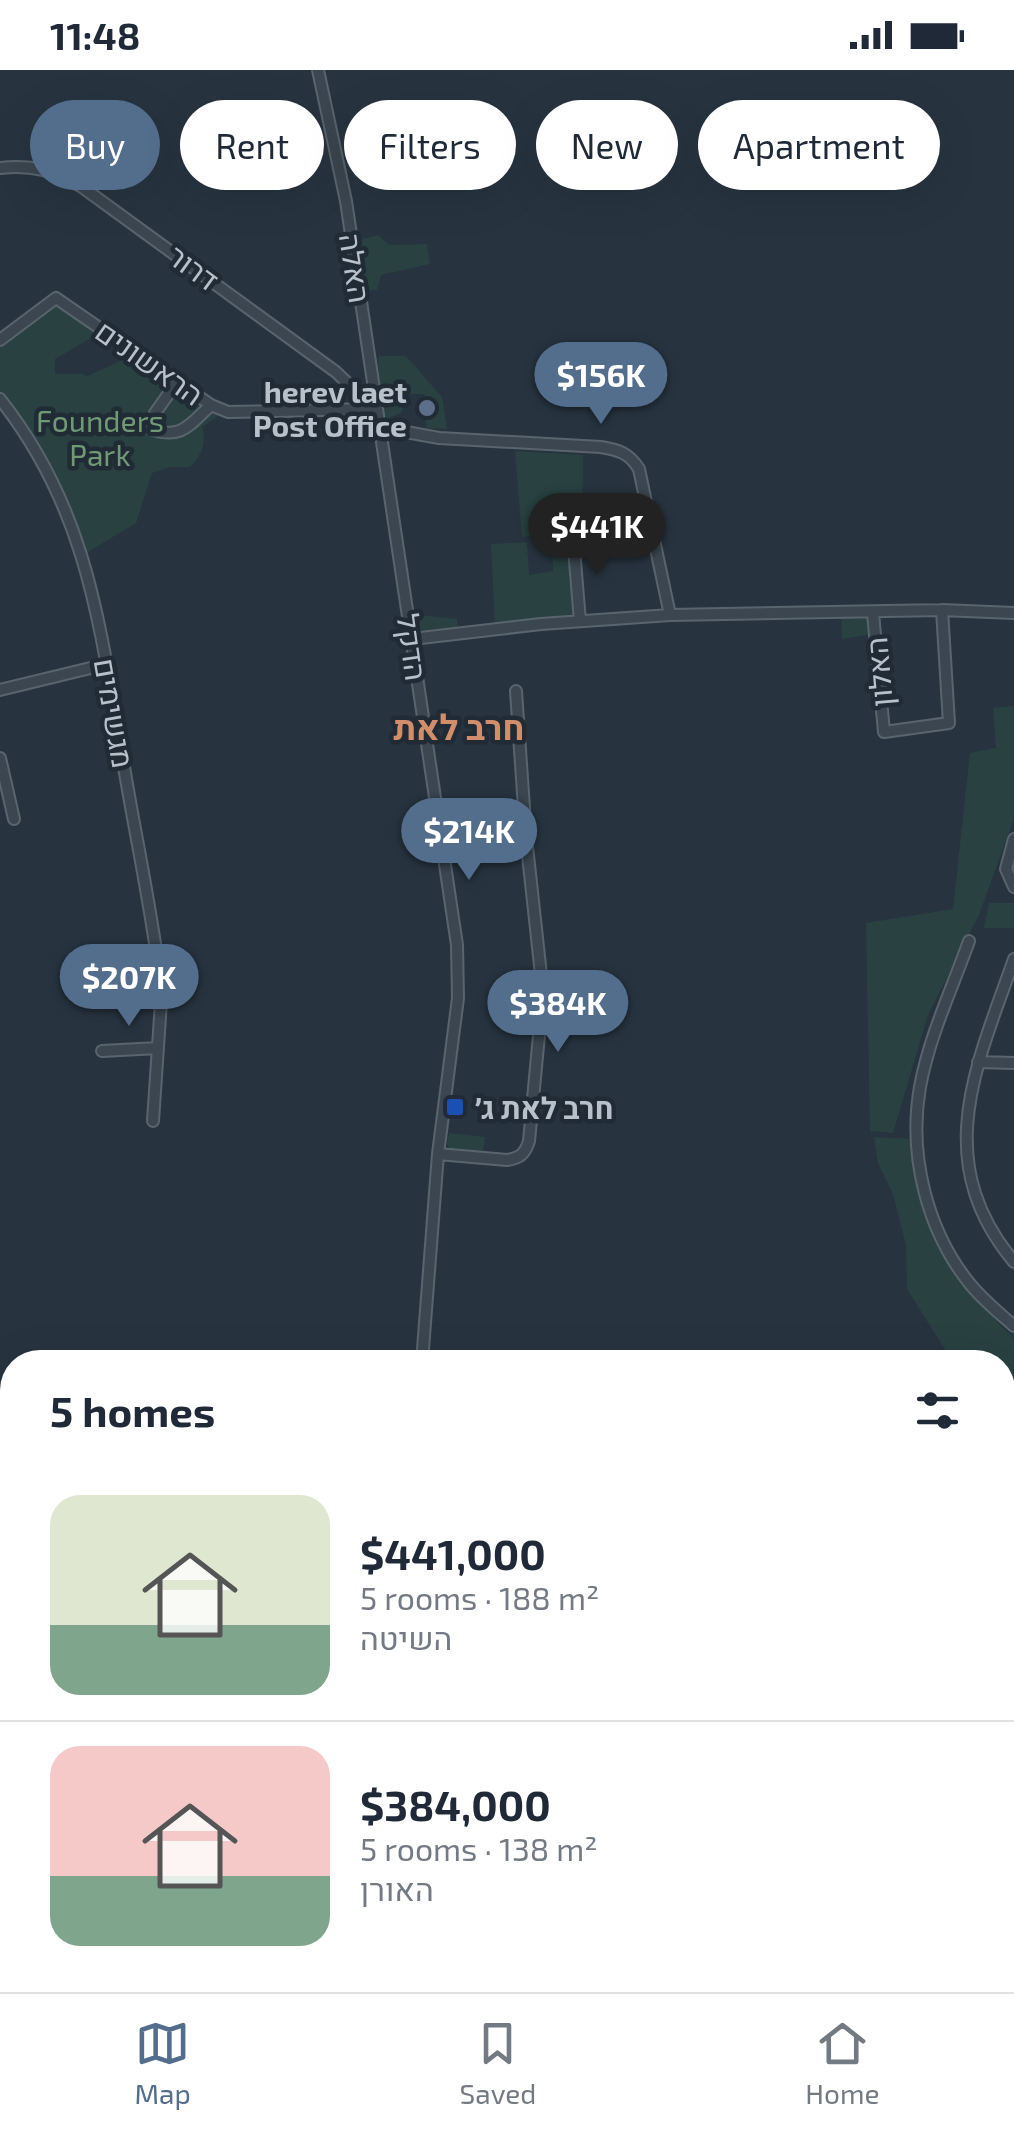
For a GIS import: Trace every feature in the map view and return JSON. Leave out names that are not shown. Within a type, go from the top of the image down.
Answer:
[{"type":"street","name":"האלה","points":[[318,70],[346,202],[372,409]]},
{"type":"street","name":"דרור","points":[[0,168],[23,165],[56,172],[82,186],[336,372],[372,409]]},
{"type":"street","name":"הראשונים","points":[[0,340],[56,298],[210,405],[228,412],[372,409]]},
{"type":"street","points":[[178,382],[155,413],[150,429],[166,434],[182,432],[210,405]]},
{"type":"street","name":"מגשימים","points":[[0,399],[48,473],[70,518],[96,607],[158,962],[162,1002],[152,1121]]},
{"type":"street","name":"הדקל","points":[[372,409],[381,434],[454,921],[458,973],[438,1154],[423,1350]]},
{"type":"street","points":[[381,434],[406,432],[439,438],[620,450],[639,469],[670,614]]},
{"type":"street","points":[[573,538],[580,621]]},
{"type":"street","points":[[412,639],[670,614],[942,610],[1014,613]]},
{"type":"street","name":"האלון","points":[[873,612],[884,732],[949,724],[942,610]]},
{"type":"street","points":[[0,690],[107,664]]},
{"type":"street","points":[[438,1154],[507,1160],[518,1158],[529,1141],[543,993],[526,837],[516,691]]},
{"type":"street","points":[[0,758],[14,819]]},
{"type":"street","points":[[442,844],[526,837]]},
{"type":"street","points":[[1014,839],[1006,869],[1014,887]]},
{"type":"street","points":[[969,941],[920,1087],[920,1170],[935,1222],[956,1266],[988,1304],[1014,1326]]},
{"type":"street","points":[[1014,958],[978,1062],[965,1122],[970,1174],[982,1210],[1014,1262]]},
{"type":"street","points":[[1001,995],[1014,995]]},
{"type":"street","points":[[102,1051],[158,1048]]},
{"type":"street","points":[[978,1062],[1014,1062]]},
{"type":"green space","points":[[378,235],[389,245],[427,244],[430,264],[381,275],[377,290],[363,291],[357,241]]},
{"type":"green space","name":"Founders Park","points":[[56,298],[105,330],[55,359],[55,374],[85,377],[138,353],[225,411],[202,427],[202,449],[190,467],[170,467],[152,473],[136,523],[83,555],[69,507],[0,395],[0,345],[15,327]]},
{"type":"green space","points":[[379,356],[406,356],[442,397],[447,429],[426,428],[425,394],[407,394],[401,413],[382,421],[377,384]]},
{"type":"green space","points":[[515,451],[583,455],[582,529],[522,537]]},
{"type":"green space","points":[[527,542],[529,575],[553,571],[552,549],[575,558],[580,621],[495,629],[491,544]]},
{"type":"green space","points":[[841,612],[873,613],[875,634],[842,639]]},
{"type":"green space","points":[[419,615],[457,619],[457,627],[420,631]]},
{"type":"green space","points":[[1014,706],[1014,818],[979,915],[928,1015],[893,1133],[870,1131],[866,923],[953,909],[970,753],[996,748],[993,708]]},
{"type":"green space","points":[[989,903],[1014,903],[1014,928],[984,928]]},
{"type":"green space","points":[[543,991],[582,992],[580,1029],[541,1025]]},
{"type":"green space","points":[[449,1133],[485,1137],[483,1153],[451,1150],[447,1144]]},
{"type":"green space","points":[[874,1137],[913,1139],[915,1169],[930,1224],[957,1273],[1014,1338],[1014,1350],[945,1350],[907,1289],[906,1245],[893,1194],[878,1163]]},
{"type":"place","name":"herev laet Post Office","points":[[427,408]]},
{"type":"place","name":"חרב לאת ג׳","points":[[455,1107]]},
{"type":"district","name":"חרב לאת","points":[[459,726]]}]
